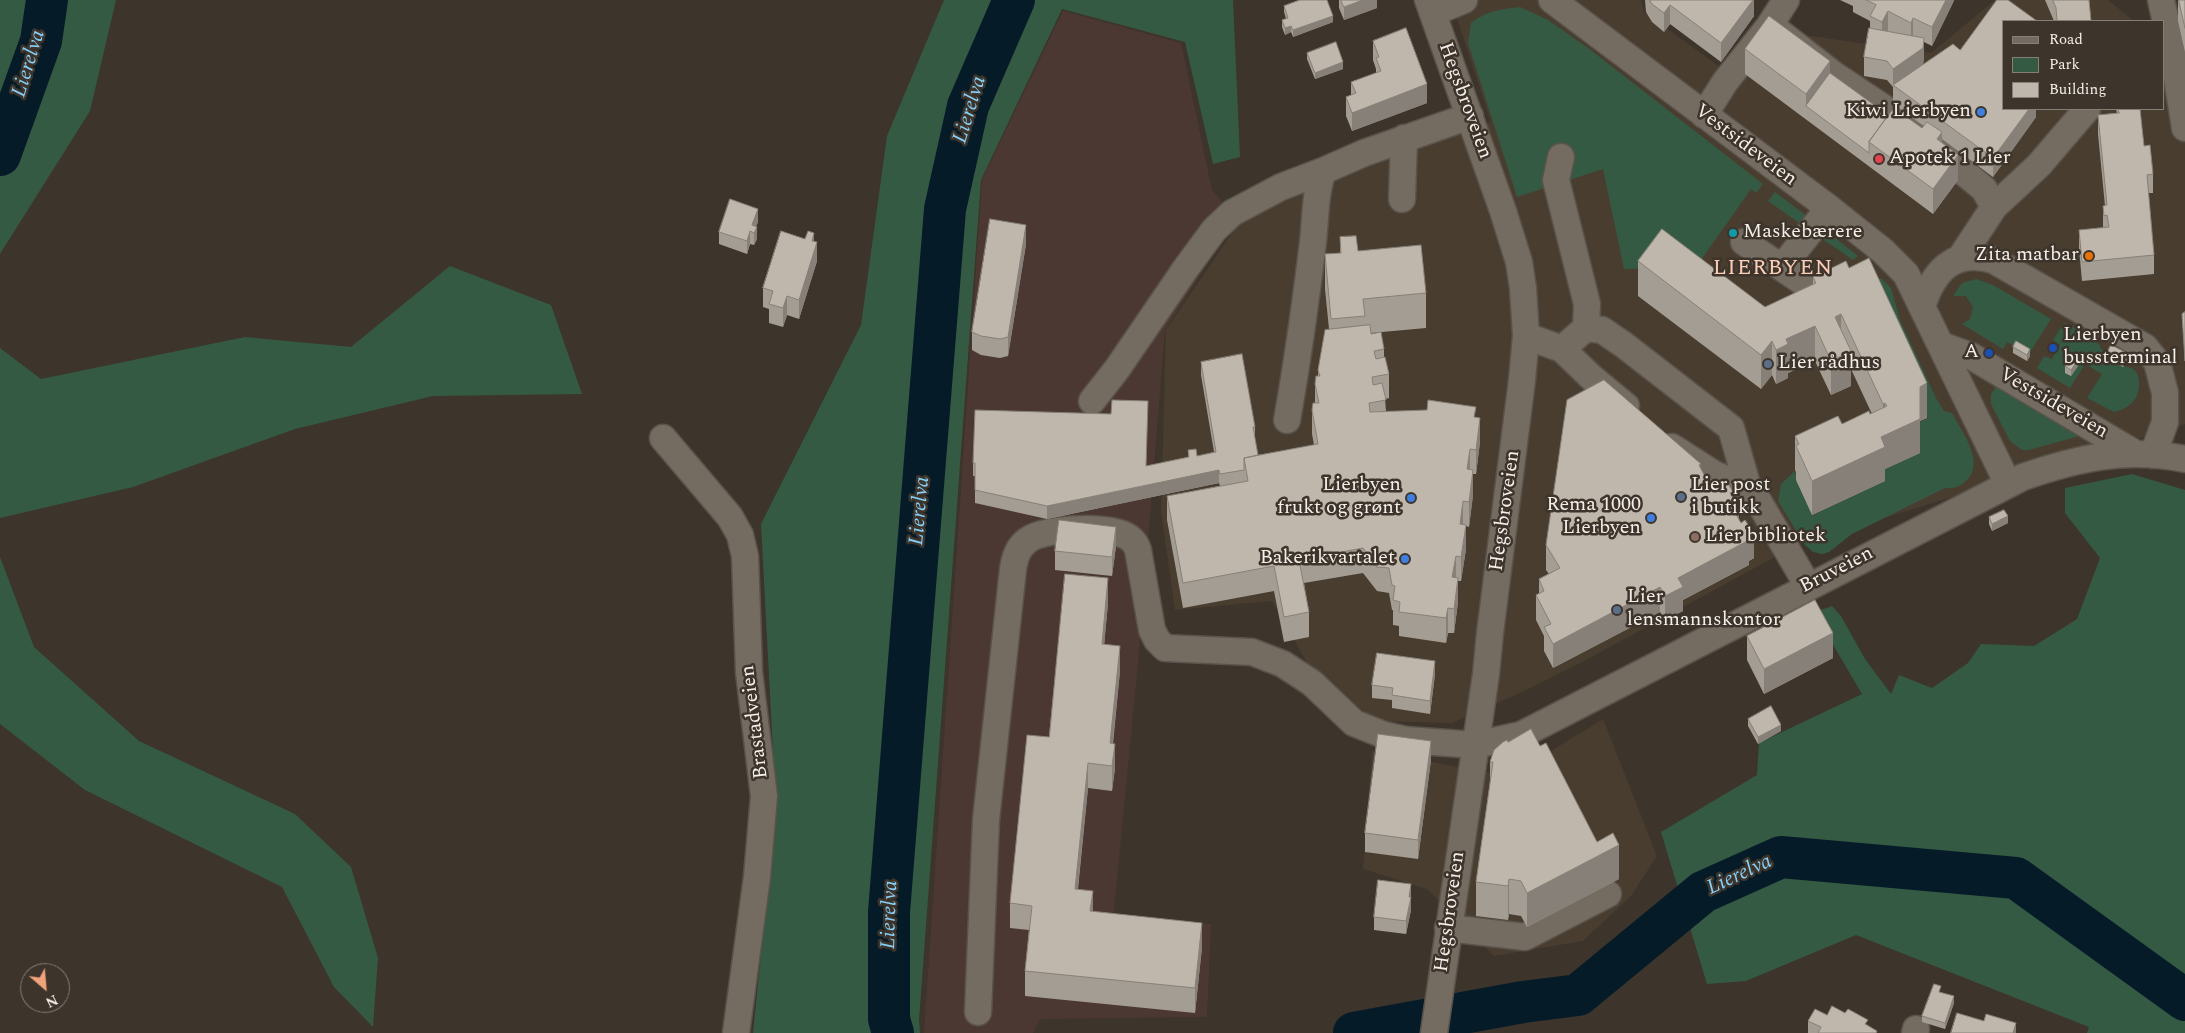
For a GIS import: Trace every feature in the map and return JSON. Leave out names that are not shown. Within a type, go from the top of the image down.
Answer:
[{"type":"street","points":[[1431,7],[1464,0]]},
{"type":"street","name":"Vestsideveien","points":[[1552,0],[1829,208],[1870,263],[1906,274],[2008,484]]},
{"type":"street","points":[[1704,115],[1725,82],[1770,25],[1786,0]]},
{"type":"street","points":[[2161,0],[2173,53],[2185,128]]},
{"type":"street","name":"Hegsbroveien","points":[[1431,7],[1503,211],[1519,262],[1523,288],[1526,336],[1520,404],[1486,674],[1434,1033]]},
{"type":"street","points":[[1770,25],[1833,74],[1894,114],[1984,188],[1994,207]]},
{"type":"street","points":[[1961,257],[1994,207],[2039,165],[2086,110]]},
{"type":"street","points":[[1092,401],[1117,369],[1166,296],[1214,230],[1232,213],[1281,187],[1404,138],[1470,116]]},
{"type":"street","points":[[1402,198],[1404,138]]},
{"type":"street","points":[[1561,157],[1556,180],[1587,304],[1586,328],[1562,349]]},
{"type":"street","points":[[1287,420],[1298,361],[1308,284],[1317,188],[1324,171]]},
{"type":"street","points":[[1782,267],[1829,208]]},
{"type":"street","points":[[1744,242],[1819,292],[1870,263]]},
{"type":"street","points":[[1922,307],[1934,278],[1950,263],[1961,257],[1974,256],[1993,260],[2145,347],[2157,362],[2164,384],[2175,402],[2145,454]]},
{"type":"street","points":[[1586,328],[1602,330],[1624,345],[1731,428],[1749,491]]},
{"type":"street","points":[[1526,336],[1562,349],[1590,377],[1650,426],[1668,444],[1694,463],[1749,491],[1756,497],[1808,586]]},
{"type":"street","name":"Vestsideveien","points":[[1941,345],[1971,356],[2104,433],[2145,454]]},
{"type":"street","name":"Brastadveien","points":[[663,438],[730,516],[740,535],[745,556],[749,672],[764,796],[757,877],[736,1033]]},
{"type":"street","name":"Bruveien","points":[[978,1012],[986,820],[1013,569],[1015,557],[1020,546],[1029,538],[1040,534],[1076,530],[1106,531],[1132,540],[1138,550],[1152,630],[1157,640],[1165,648],[1252,652],[1283,664],[1303,676],[1345,716],[1363,728],[1406,740],[1475,745],[1521,735],[2023,477],[2092,456],[2145,454],[2185,459]]},
{"type":"street","points":[[1447,934],[1525,937],[1608,894]]},
{"type":"shaded area","points":[[1451,0],[1641,0],[1644,12],[1720,67],[1768,30],[1931,53],[1995,0],[2108,0],[2133,20],[2002,20],[2002,110],[2165,110],[2165,20],[2153,20],[2185,3],[2185,424],[1795,546],[1586,660],[1522,692],[1452,723],[1376,721],[1311,670],[1272,601],[1175,610],[1161,511],[1166,330],[1242,218],[1445,132],[1491,122]]},
{"type":"shaded area","points":[[1063,11],[1181,43],[1212,190],[1237,218],[1165,330],[1138,663],[1113,920],[1211,924],[1207,1017],[1040,1019],[1033,1033],[924,1033],[982,180]]},
{"type":"shaded area","points":[[1603,719],[1657,856],[1631,896],[1583,941],[1494,956],[1427,889],[1363,869],[1372,751],[1502,775],[1546,754]]},
{"type":"green space","points":[[0,0],[116,0],[90,111],[0,254]]},
{"type":"green space","points":[[944,0],[1233,0],[1240,157],[1213,164],[1185,42],[1062,9],[981,180],[919,1020],[920,1033],[753,1033],[776,808],[761,524],[861,325],[887,136]]},
{"type":"green space","points":[[1520,7],[1548,20],[1588,48],[1763,184],[1756,193],[1751,189],[1696,267],[1624,269],[1603,169],[1517,197],[1468,43],[1471,23],[1494,11]]},
{"type":"green space","points":[[1775,192],[1808,217],[1802,225],[1768,201]]},
{"type":"green space","points":[[1824,229],[1858,256],[1853,260],[1818,236]]},
{"type":"green space","points":[[450,266],[551,305],[582,394],[433,396],[295,429],[133,487],[0,518],[0,348],[41,379],[245,337],[351,347]]},
{"type":"green space","points":[[1881,278],[1891,288],[1900,320],[1936,398],[1944,411],[1952,413],[1966,438],[1973,457],[1972,474],[1959,486],[1945,488],[1852,534],[1829,552],[1822,554],[1813,552],[1805,545],[1778,501],[1781,484],[1795,471],[1813,515],[1885,481],[1881,471],[1920,453],[1920,422],[1928,418],[1869,293],[1869,284]]},
{"type":"green space","points":[[1976,279],[1993,285],[2051,319],[2029,354],[2007,342],[2003,349],[1962,324],[1970,319],[1973,307],[1966,296],[1953,296],[1962,283]]},
{"type":"green space","points":[[2064,323],[2092,337],[2108,360],[2133,369],[2136,372],[2139,379],[2139,389],[2135,399],[2129,406],[2114,412],[2087,398],[2102,374],[2085,364],[2070,388],[2037,368],[2044,356],[2052,359],[2060,345],[2053,340]]},
{"type":"green space","points":[[1998,384],[2083,435],[2029,450],[2022,450],[2010,441],[1991,404],[1991,394]]},
{"type":"green space","points":[[2132,474],[2185,490],[2185,1033],[2087,1033],[2089,1027],[1856,935],[1746,981],[1707,984],[1661,832],[1757,775],[1759,743],[1862,694],[1819,621],[1818,611],[1832,606],[1841,616],[1865,659],[1891,694],[1899,675],[1932,688],[1968,663],[1981,644],[2034,646],[2077,619],[2100,558],[2065,513],[2065,488]]},
{"type":"green space","points":[[0,557],[34,647],[139,741],[295,814],[351,867],[378,958],[373,1027],[334,987],[282,887],[85,790],[0,724]]},
{"type":"building","points":[[1300,0],[1327,0],[1333,16],[1293,30],[1291,26],[1285,28],[1282,20],[1288,18],[1284,6]]},
{"type":"building","points":[[1341,0],[1363,0],[1344,7]]},
{"type":"building","points":[[1650,0],[1753,0],[1721,43],[1670,5],[1664,13],[1652,4]]},
{"type":"building","points":[[1866,0],[1946,0],[1932,27],[1913,18],[1911,23],[1888,11],[1882,22],[1870,16],[1876,5]]},
{"type":"building","points":[[1997,0],[2008,0],[2036,20],[2002,20],[2002,110],[2028,110],[1993,158],[1893,85],[1953,44],[1960,50]]},
{"type":"building","points":[[2053,0],[2089,0],[2091,20],[2057,20]]},
{"type":"building","points":[[2179,0],[2185,0],[2185,28]]},
{"type":"building","points":[[1769,16],[1830,61],[1806,94],[1745,49]]},
{"type":"building","points":[[1406,28],[1427,84],[1352,113],[1346,97],[1356,93],[1351,82],[1381,71],[1376,58],[1379,57],[1373,41]]},
{"type":"building","points":[[1869,28],[1924,38],[1923,48],[1893,69],[1887,61],[1864,57]]},
{"type":"building","points":[[1336,42],[1343,62],[1315,73],[1307,53]]},
{"type":"building","points":[[1830,73],[1888,115],[1869,142],[1869,153],[1806,106]]},
{"type":"building","points":[[1894,108],[1922,128],[1927,122],[1942,132],[1937,139],[1958,155],[1933,189],[1869,142]]},
{"type":"building","points":[[2118,110],[2140,110],[2144,146],[2150,145],[2153,174],[2147,175],[2154,255],[2082,262],[2079,230],[2109,227],[2107,215],[2104,216],[2103,206],[2107,205],[2098,115],[2119,113]]},
{"type":"building","points":[[730,199],[758,209],[752,225],[757,227],[754,233],[750,231],[747,241],[719,232]]},
{"type":"building","points":[[990,219],[1026,225],[1008,337],[1000,339],[981,336],[972,332]]},
{"type":"building","points":[[1662,229],[1765,307],[1816,283],[1813,277],[1846,261],[1849,268],[1869,258],[1927,383],[1920,387],[1920,419],[1881,437],[1885,447],[1812,481],[1796,446],[1799,444],[1795,436],[1838,416],[1842,424],[1869,411],[1870,414],[1887,406],[1885,403],[1883,404],[1841,314],[1835,317],[1851,351],[1831,361],[1815,326],[1786,339],[1788,344],[1776,350],[1772,341],[1761,355],[1638,261]]},
{"type":"building","points":[[781,231],[805,239],[808,231],[814,233],[812,241],[817,242],[799,300],[787,296],[783,308],[769,304],[773,291],[763,288]]},
{"type":"building","points":[[1356,236],[1358,251],[1421,245],[1426,293],[1363,299],[1365,316],[1331,319],[1325,254],[1341,253],[1340,237]]},
{"type":"building","points":[[2185,312],[2185,361],[2182,314]]},
{"type":"building","points":[[1370,325],[1371,334],[1381,332],[1384,349],[1374,351],[1376,359],[1385,357],[1389,374],[1372,377],[1373,385],[1382,383],[1386,400],[1369,403],[1370,412],[1427,410],[1428,400],[1476,407],[1474,417],[1480,418],[1476,450],[1470,449],[1467,469],[1473,470],[1469,502],[1463,501],[1460,524],[1466,525],[1461,557],[1456,556],[1452,577],[1458,578],[1454,609],[1448,608],[1446,618],[1399,612],[1400,602],[1393,600],[1395,586],[1392,585],[1389,568],[1377,567],[1363,548],[1299,560],[1309,612],[1284,617],[1274,566],[1183,583],[1167,496],[1248,481],[1244,458],[1318,444],[1312,410],[1313,403],[1319,403],[1315,384],[1316,376],[1320,376],[1318,370],[1325,330]]},
{"type":"building","points":[[2016,341],[2030,349],[2027,355],[2013,347]]},
{"type":"building","points":[[2111,345],[2127,353],[2123,361],[2107,353]]},
{"type":"building","points":[[2074,353],[2080,357],[2071,370],[2065,366]]},
{"type":"building","points":[[1242,354],[1258,455],[1244,458],[1244,470],[1220,474],[1219,470],[1047,506],[975,490],[975,463],[973,463],[975,410],[1111,414],[1112,400],[1148,401],[1146,466],[1189,457],[1188,450],[1196,449],[1197,456],[1216,452],[1201,362]]},
{"type":"building","points":[[1604,380],[1701,464],[1699,465],[1712,490],[1727,482],[1733,492],[1730,493],[1739,509],[1734,511],[1741,523],[1745,520],[1754,534],[1747,537],[1749,540],[1678,578],[1683,587],[1665,596],[1660,587],[1553,644],[1544,627],[1551,624],[1536,595],[1544,591],[1539,579],[1560,568],[1546,545],[1567,400]]},
{"type":"building","points":[[2004,510],[2008,516],[1992,524],[1989,517]]},
{"type":"building","points":[[1059,520],[1116,527],[1112,557],[1055,551]]},
{"type":"building","points":[[1065,574],[1108,578],[1102,644],[1120,646],[1110,743],[1115,744],[1112,766],[1088,763],[1075,889],[1093,891],[1090,911],[1202,923],[1195,988],[1025,971],[1032,906],[1010,903],[1027,735],[1049,737]]},
{"type":"building","points":[[1815,600],[1833,633],[1764,669],[1747,636]]},
{"type":"building","points":[[1377,653],[1435,661],[1430,701],[1392,695],[1393,688],[1372,685]]},
{"type":"building","points":[[1771,706],[1781,725],[1758,737],[1748,719]]},
{"type":"building","points":[[1531,729],[1540,746],[1546,743],[1597,842],[1613,833],[1619,845],[1527,893],[1521,881],[1509,879],[1508,886],[1476,882],[1493,762],[1490,762],[1494,750],[1503,742],[1507,740],[1508,742]]},
{"type":"building","points":[[1378,734],[1431,741],[1418,840],[1365,833]]},
{"type":"building","points":[[1378,880],[1411,884],[1409,897],[1411,897],[1406,921],[1374,917]]},
{"type":"building","points":[[1934,984],[1941,986],[1939,992],[1954,996],[1945,1023],[1922,1016]]},
{"type":"building","points":[[1832,1006],[1845,1013],[1848,1009],[1868,1020],[1865,1024],[1877,1031],[1876,1033],[1818,1033],[1821,1027],[1808,1021],[1815,1009],[1827,1015]]},
{"type":"building","points":[[1957,1013],[1984,1021],[1986,1014],[2016,1023],[2013,1033],[1951,1033]]},
{"type":"waterway","name":"Lierelva","points":[[0,155],[41,41],[47,0]]},
{"type":"waterway","name":"Lierelva","points":[[893,1033],[889,1019],[889,912],[945,209],[968,106],[1014,0]]},
{"type":"waterway","name":"Lierelva","points":[[1354,1033],[1523,1002],[1578,995],[1703,892],[1781,857],[2016,878],[2185,1000]]},
{"type":"place","name":"Kiwi Lierbyen","points":[[1981,112]]},
{"type":"place","name":"Apotek 1 Lier","points":[[1879,159]]},
{"type":"place","name":"Maskebærere","points":[[1733,233]]},
{"type":"place","name":"Zita matbar","points":[[2089,256]]},
{"type":"place","name":"Lierbyen bussterminal","points":[[2053,348]]},
{"type":"place","name":"A","points":[[1989,353]]},
{"type":"place","name":"Lier rådhus","points":[[1768,364]]},
{"type":"place","name":"Lier post i butikk","points":[[1681,497]]},
{"type":"place","name":"Lierbyen frukt og grønt","points":[[1411,498]]},
{"type":"place","name":"Rema 1000 Lierbyen","points":[[1651,518]]},
{"type":"place","name":"Lier bibliotek","points":[[1695,537]]},
{"type":"place","name":"Bakerikvartalet","points":[[1405,559]]},
{"type":"place","name":"Lier lensmannskontor","points":[[1617,610]]},
{"type":"district","name":"LIERBYEN","points":[[1773,270]]}]
